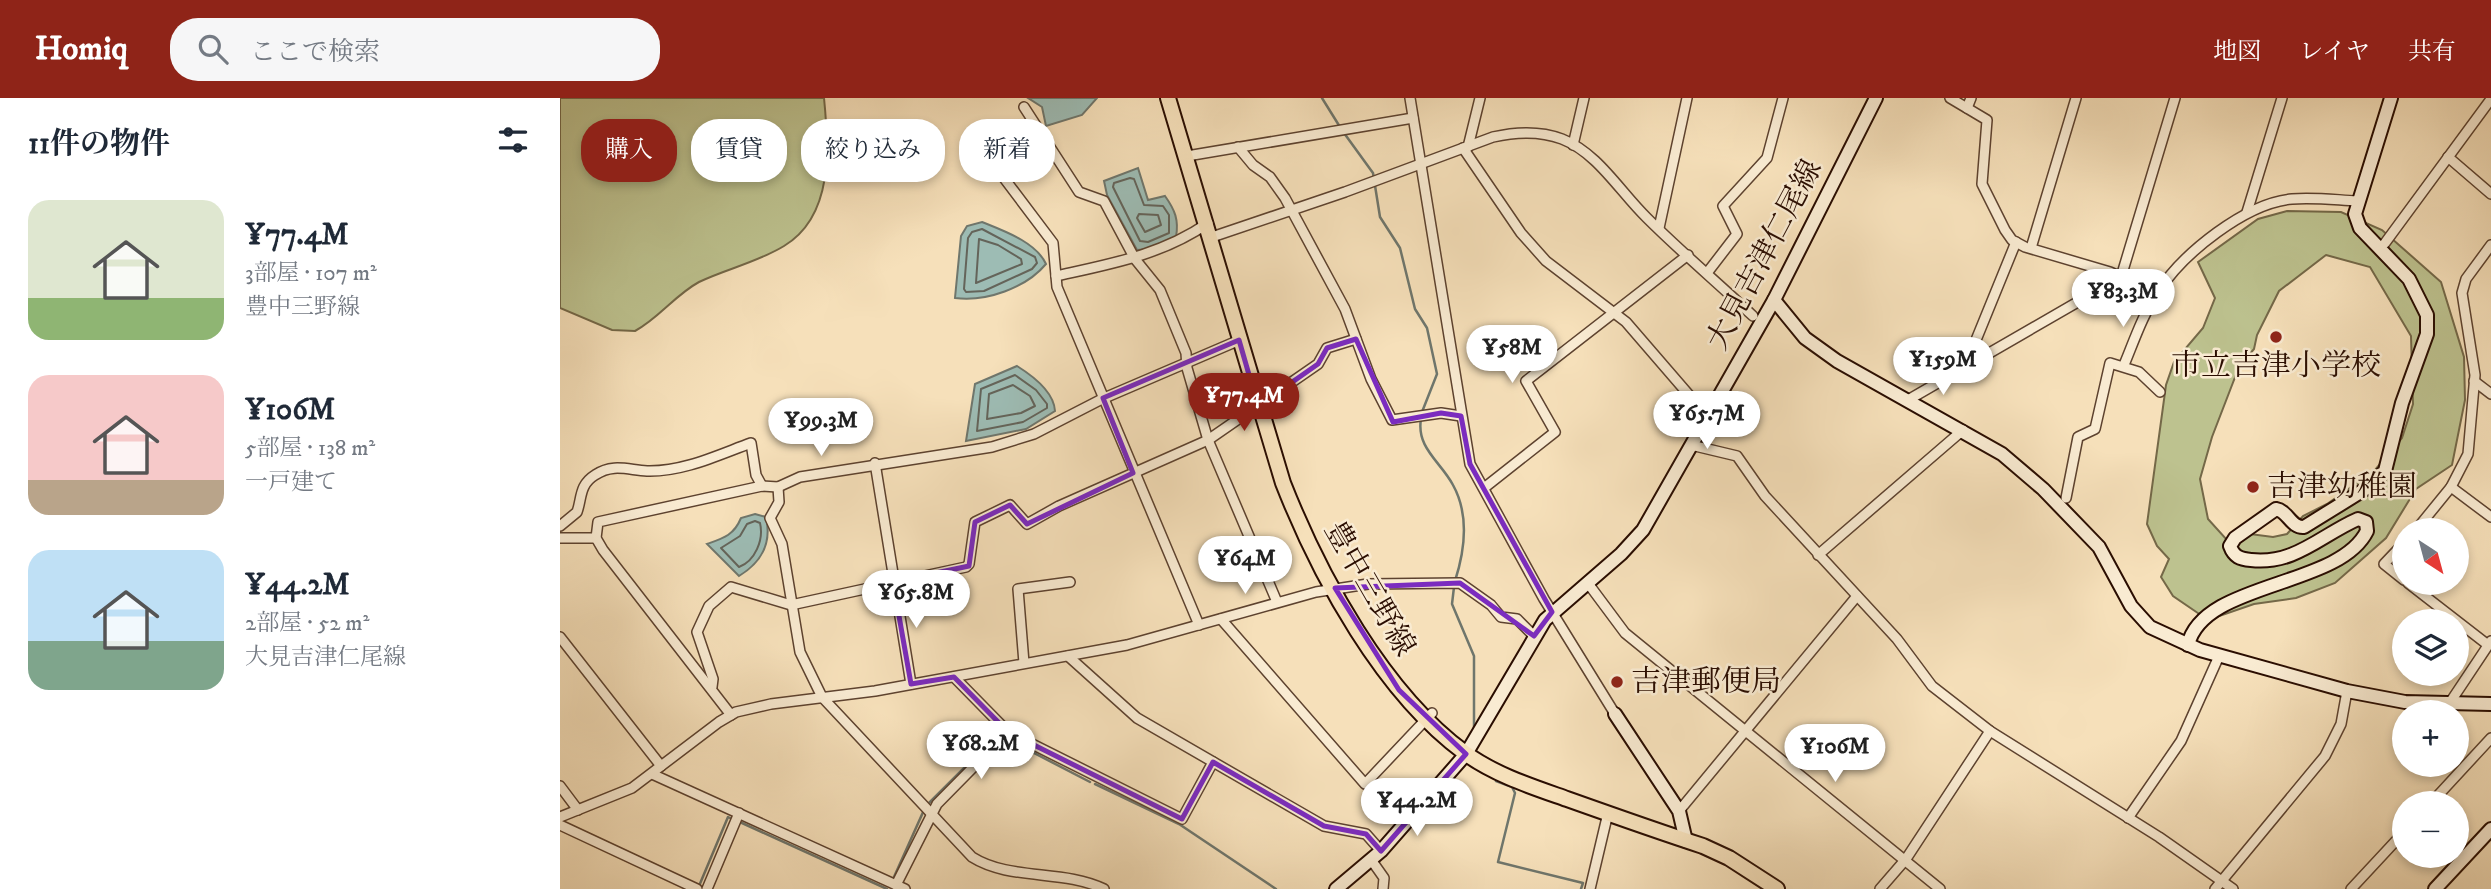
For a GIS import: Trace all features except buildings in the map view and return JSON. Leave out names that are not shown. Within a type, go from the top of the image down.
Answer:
[{"type":"main road","name":"豊中三野線","points":[[1168,98],[1210,230],[1258,405],[1290,501],[1374,656],[1409,703],[1429,716],[1466,754],[1525,784],[1729,858],[1777,889]]},
{"type":"street","points":[[1410,98],[1470,464],[1552,612],[1679,811],[1686,841]]},
{"type":"street","points":[[1480,98],[1466,148],[1521,233],[1546,261],[1642,338],[1708,417]]},
{"type":"street","points":[[1573,145],[1584,98]]},
{"type":"street","points":[[1659,229],[1687,98]]},
{"type":"street","points":[[1707,273],[1737,234],[1723,206],[1767,158],[1783,98]]},
{"type":"street","name":"大見吉津仁尾線","points":[[1336,889],[1376,856],[1466,754],[1534,636],[1552,612],[1627,549],[1643,530],[1774,300],[1876,98]]},
{"type":"street","points":[[1950,98],[1987,120],[1980,178],[2005,230],[2016,242],[2120,277],[2157,293]]},
{"type":"street","points":[[1967,108],[1970,98]]},
{"type":"street","points":[[2031,248],[2076,98]]},
{"type":"street","points":[[1908,400],[2120,277],[2175,98]]},
{"type":"street","points":[[2247,212],[2282,98]]},
{"type":"street","points":[[2188,645],[2198,626],[2219,608],[2325,565],[2352,549],[2367,531],[2366,522],[2358,519],[2306,550],[2275,560],[2241,559],[2233,554],[2230,546],[2235,538],[2276,509],[2281,510],[2296,526],[2304,527],[2377,481],[2389,462],[2402,403],[2427,334],[2427,314],[2404,273],[2360,228],[2355,215],[2357,201],[2391,98]]},
{"type":"street","points":[[2385,243],[2491,99]]},
{"type":"street","points":[[1024,107],[1079,192],[1104,201],[1135,259],[1160,290],[1186,353],[1208,440],[1278,603]]},
{"type":"street","points":[[1187,156],[1413,118]]},
{"type":"street","points":[[1056,276],[1135,259],[1210,230],[1291,211],[1513,133],[1545,134],[1573,145],[1589,155],[1659,229],[1753,316]]},
{"type":"street","points":[[1238,146],[1253,165],[1270,177],[1291,211],[1345,309],[1392,420],[1441,413],[1461,416]]},
{"type":"street","points":[[2448,157],[2491,194]]},
{"type":"street","points":[[1007,182],[1053,243],[1057,287],[1199,625]]},
{"type":"street","points":[[2124,365],[2157,293],[2196,252],[2247,212],[2293,198],[2357,201]]},
{"type":"street","points":[[1964,368],[2016,242]]},
{"type":"street","points":[[2426,518],[2451,487],[2468,454],[2474,381],[2462,293],[2466,279],[2491,245]]},
{"type":"street","points":[[1484,488],[1555,432],[1526,381],[1688,255]]},
{"type":"street","points":[[1774,300],[1805,338],[2002,454],[2087,532],[2099,547],[2131,606],[2150,627],[2219,656],[2347,691],[2394,700]]},
{"type":"street","points":[[731,715],[596,538],[599,521],[611,521],[762,486],[778,487],[800,477],[875,463],[992,447],[1034,434],[1103,398],[1241,339]]},
{"type":"street","points":[[712,687],[713,679],[697,632],[709,606],[731,587],[791,606],[965,567],[969,564],[975,522],[1010,505],[1027,524],[1059,506],[1208,440],[1318,364],[1327,348],[1356,339]]},
{"type":"street","points":[[2066,498],[2078,437],[2095,429],[2110,363],[2124,365],[2147,377],[2160,393]]},
{"type":"street","points":[[2474,381],[2491,394]]},
{"type":"street","points":[[1818,555],[1963,430]]},
{"type":"street","points":[[560,526],[577,512],[578,496],[593,476],[614,467],[665,470],[686,466],[751,443],[756,475],[762,486]]},
{"type":"street","points":[[1691,445],[1737,456],[1765,496],[1897,639],[1932,686],[1990,731],[2128,818],[2233,889]]},
{"type":"street","points":[[875,463],[911,684]]},
{"type":"street","points":[[778,487],[779,502],[769,518],[782,544],[800,652],[822,697],[978,861],[1093,884],[1104,889]]},
{"type":"street","points":[[2451,487],[2491,517]]},
{"type":"street","points":[[560,538],[596,538]]},
{"type":"street","points":[[2392,556],[2384,564],[2392,570]]},
{"type":"street","points":[[560,817],[632,788],[731,715],[786,701],[911,684],[1068,656],[1199,625],[1335,588],[1399,581],[1460,583],[1491,604],[1500,617],[1517,619],[1534,636]]},
{"type":"street","points":[[1024,663],[1018,589],[1070,582]]},
{"type":"street","points":[[1587,582],[1625,633],[1940,889]]},
{"type":"street","points":[[2425,595],[2489,643],[2452,700]]},
{"type":"street","points":[[1679,811],[1857,596]]},
{"type":"street","points":[[1220,619],[1365,784],[1429,716]]},
{"type":"street","points":[[560,637],[661,766]]},
{"type":"street","points":[[1068,656],[1137,718],[1324,825],[1367,834],[1384,878],[1383,889]]},
{"type":"street","points":[[2128,818],[2180,741],[2219,656]]},
{"type":"street","points":[[954,677],[1007,733],[1182,819],[1213,762]]},
{"type":"street","points":[[2215,889],[2325,756],[2341,724],[2347,691]]},
{"type":"street","points":[[2469,702],[2491,704]]},
{"type":"street","points":[[1881,889],[1906,859],[1990,731]]},
{"type":"street","points":[[652,774],[900,887],[929,808],[1007,733]]},
{"type":"street","points":[[2442,791],[2491,738]]},
{"type":"street","points":[[560,786],[578,810]]},
{"type":"street","points":[[706,889],[739,813]]},
{"type":"street","points":[[1590,889],[1608,813]]},
{"type":"street","points":[[560,825],[695,888]]},
{"type":"street","points":[[2435,889],[2491,829]]},
{"type":"street","points":[[2351,889],[2392,845]]},
{"type":"highlighted area","points":[[1356,339],[1393,422],[1441,413],[1461,416],[1470,464],[1552,612],[1534,636],[1460,583],[1335,588],[1399,690],[1466,754],[1381,851],[1366,834],[1324,826],[1213,762],[1182,819],[1008,732],[954,677],[911,684],[893,582],[969,566],[975,522],[1010,505],[1027,524],[1133,473],[1103,398],[1239,340],[1258,406],[1318,364],[1327,348]]},
{"type":"green space","points":[[560,98],[824,98],[826,119],[801,119],[801,182],[824,182],[820,199],[812,217],[800,233],[784,246],[764,257],[699,282],[635,331],[612,330],[560,308]]},
{"type":"green space","points":[[2287,211],[2341,212],[2382,230],[2441,282],[2464,357],[2465,400],[2452,465],[2416,489],[2398,518],[2392,518],[2392,528],[2386,538],[2335,583],[2296,598],[2254,604],[2208,620],[2173,596],[2161,577],[2169,559],[2157,546],[2147,524],[2166,385],[2174,362],[2203,328],[2215,298],[2198,262],[2258,219]],"holes":[[[2326,255],[2370,267],[2411,336],[2413,404],[2402,438],[2375,470],[2327,504],[2303,516],[2287,534],[2273,537],[2250,534],[2226,539],[2208,519],[2200,479],[2212,437],[2239,367],[2254,349],[2257,335],[2279,291]]]},
{"type":"water","points":[[1028,98],[1097,98],[1082,115],[1055,123],[1055,119],[1045,119],[1042,107]]},
{"type":"water","points":[[1138,168],[1148,200],[1165,196],[1174,211],[1177,225],[1176,237],[1150,249],[1137,250],[1107,195],[1104,181]]},
{"type":"water","points":[[982,222],[1027,243],[1046,264],[1028,280],[1005,292],[979,298],[955,298],[961,236],[967,226]]},
{"type":"water","points":[[1017,366],[1047,391],[1055,411],[1026,429],[966,441],[975,384]]},
{"type":"water","points":[[755,514],[766,517],[766,543],[754,565],[739,576],[707,544],[728,535],[741,518]]},
{"type":"waterway","points":[[1322,98],[1340,127]]},
{"type":"waterway","points":[[1344,133],[1373,173],[1380,217],[1400,248],[1415,309],[1427,328],[1437,374],[1422,412]]},
{"type":"waterway","points":[[1421,419],[1420,429],[1426,447],[1453,485],[1461,508],[1463,545],[1455,581]]},
{"type":"waterway","points":[[1454,587],[1452,604],[1474,656],[1474,728]]},
{"type":"waterway","points":[[928,804],[998,734]]},
{"type":"waterway","points":[[1009,740],[1090,782]]},
{"type":"waterway","points":[[1496,781],[1512,787],[1515,793],[1498,862],[1583,883],[1581,889]]},
{"type":"waterway","points":[[1095,784],[1179,824],[1276,889]]},
{"type":"waterway","points":[[894,877],[924,810]]},
{"type":"waterway","points":[[699,886],[728,817],[730,818]]},
{"type":"waterway","points":[[742,823],[887,889]]},
{"type":"place","name":"市立吉津小学校","points":[[2276,337]]},
{"type":"place","name":"吉津幼稚園","points":[[2253,487]]},
{"type":"place","name":"吉津郵便局","points":[[1617,682]]}]
